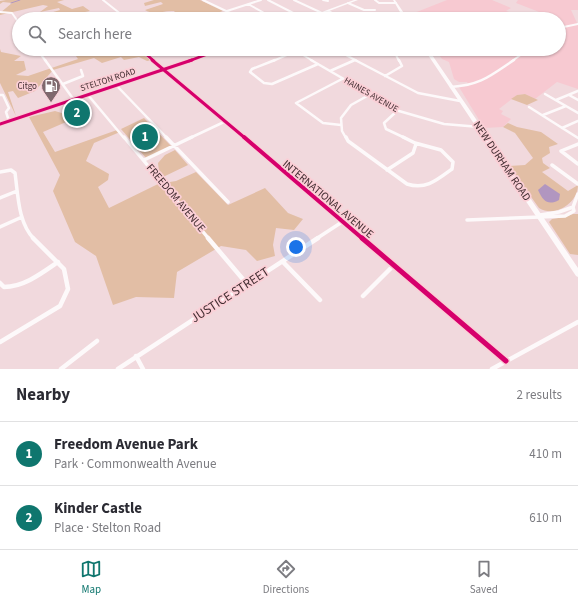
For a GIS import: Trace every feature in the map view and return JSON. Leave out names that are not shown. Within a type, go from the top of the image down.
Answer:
[{"type":"main road","points":[[325,12],[352,1]]},
{"type":"main road","points":[[394,2],[401,12]]},
{"type":"main road","name":"STELTON ROAD","points":[[0,124],[117,86],[202,56]]},
{"type":"main road","name":"NEW DURHAM ROAD","points":[[431,56],[578,274]]},
{"type":"street","points":[[104,0],[119,12]]},
{"type":"street","points":[[203,0],[226,11],[261,0]]},
{"type":"street","points":[[268,0],[291,12]]},
{"type":"street","points":[[294,0],[320,12]]},
{"type":"street","points":[[323,0],[328,1]]},
{"type":"street","points":[[375,0],[379,3],[394,2]]},
{"type":"street","points":[[390,0],[394,2]]},
{"type":"street","points":[[352,1],[362,9],[375,10]]},
{"type":"street","points":[[248,4],[262,12]]},
{"type":"street","points":[[0,12],[12,13]]},
{"type":"street","points":[[566,27],[578,24]]},
{"type":"street","points":[[42,56],[74,100]]},
{"type":"street","name":"INTERNATIONAL AVENUE","points":[[148,56],[506,361]]},
{"type":"street","points":[[284,56],[252,69],[250,72],[264,83],[272,84],[318,64]]},
{"type":"street","name":"HAINES AVENUE","points":[[304,56],[397,110],[429,121],[480,127]]},
{"type":"street","points":[[348,56],[418,93],[434,98],[460,101]]},
{"type":"street","points":[[386,76],[402,66],[397,56]]},
{"type":"street","points":[[451,87],[470,86],[483,81],[519,56]]},
{"type":"street","points":[[330,71],[355,60]]},
{"type":"street","points":[[63,84],[83,76],[81,70]]},
{"type":"street","points":[[341,125],[323,123],[296,104],[299,100],[342,79]]},
{"type":"street","points":[[117,86],[228,202]]},
{"type":"street","points":[[556,100],[578,91]]},
{"type":"street","points":[[545,94],[578,113]]},
{"type":"street","points":[[0,95],[3,95],[9,108],[6,112],[9,121]]},
{"type":"street","name":"FREEDOM AVENUE","points":[[88,95],[247,284]]},
{"type":"street","points":[[369,95],[347,109],[341,118],[341,125],[348,142],[407,184],[422,188],[431,184],[452,169],[453,162],[446,153],[436,147],[416,144],[384,127],[384,123],[397,110]]},
{"type":"street","points":[[569,95],[578,100]]},
{"type":"street","points":[[543,116],[566,106]]},
{"type":"street","points":[[529,107],[578,138]]},
{"type":"street","points":[[562,128],[578,121]]},
{"type":"street","points":[[144,160],[224,122]]},
{"type":"street","points":[[387,170],[413,153],[416,144]]},
{"type":"street","points":[[578,144],[562,151],[578,164]]},
{"type":"street","points":[[552,165],[578,184]]},
{"type":"street","points":[[0,172],[11,170],[15,173],[22,217],[30,234],[64,270],[67,278],[68,289],[64,301],[55,309],[0,342]]},
{"type":"street","points":[[0,198],[17,191]]},
{"type":"street","points":[[467,220],[540,216],[548,218],[560,217],[576,206],[578,194]]},
{"type":"street","points":[[0,227],[22,217]]},
{"type":"street","name":"JUSTICE STREET","points":[[118,369],[342,222]]},
{"type":"street","points":[[0,283],[4,287],[13,287],[58,262]]},
{"type":"street","points":[[283,262],[320,300]]},
{"type":"street","points":[[363,296],[393,266]]},
{"type":"street","points":[[492,369],[578,322]]},
{"type":"street","points":[[61,369],[97,341]]},
{"type":"street","points":[[136,356],[143,369]]},
{"type":"shaded area","points":[[64,0],[57,2],[72,9],[83,6],[90,11],[53,12],[60,10],[59,8],[40,12],[48,6],[43,5],[0,15],[0,13],[12,3],[3,2],[0,4],[0,1]]},
{"type":"shaded area","points":[[154,0],[200,0],[223,11],[148,12],[145,10],[163,4],[161,2],[145,6],[144,3]]},
{"type":"shaded area","points":[[447,0],[492,0],[511,8],[506,11],[509,12],[417,12]]},
{"type":"shaded area","points":[[518,0],[578,0],[578,10],[571,10],[578,25],[578,89],[557,82],[535,99],[525,94],[517,95],[499,109],[503,111],[501,114],[511,119],[503,127],[484,128],[459,87],[469,86],[467,82],[459,82],[454,79],[449,62],[442,59],[440,56],[566,56],[566,12],[539,12],[516,3]]},
{"type":"shaded area","points":[[0,49],[1,52],[12,54],[12,56],[21,56],[14,61],[24,61],[26,70],[16,75],[28,76],[78,59],[76,56],[148,56],[153,60],[147,61],[139,57],[124,60],[121,57],[102,63],[94,58],[53,70],[35,91],[18,98],[13,91],[8,92],[16,116],[0,83]]},
{"type":"shaded area","points":[[525,94],[538,100],[527,105],[511,99],[517,95]]},
{"type":"shaded area","points":[[55,111],[68,115],[80,114],[80,116],[43,132],[55,152],[117,130],[120,132],[94,143],[86,161],[109,174],[108,180],[98,187],[109,208],[158,184],[176,181],[196,172],[228,205],[265,188],[288,213],[303,219],[294,230],[276,228],[273,245],[275,256],[257,261],[246,250],[221,246],[177,272],[174,298],[136,297],[113,305],[96,256],[75,242],[53,191],[60,175],[29,117]]},
{"type":"shaded area","points":[[144,118],[171,146],[146,158],[121,129]]},
{"type":"shaded area","points":[[508,123],[517,127],[541,132],[558,144],[549,147],[550,153],[542,158],[543,163],[550,168],[542,172],[568,191],[578,185],[577,192],[570,203],[558,210],[552,211],[545,211],[539,208],[509,166],[525,165],[533,158],[515,133],[503,127]]},
{"type":"shaded area","points":[[175,150],[188,165],[163,177],[159,172],[158,163],[165,155]]},
{"type":"shaded area","points":[[545,184],[560,194],[559,200],[552,203],[544,200],[538,190]]},
{"type":"shaded area","points":[[578,214],[578,255],[570,254],[549,222],[552,219]]},
{"type":"waterway","points":[[11,3],[20,0]]},
{"type":"cycle path","points":[[148,56],[506,361]]},
{"type":"cycle path","points":[[0,124],[201,56]]},
{"type":"place","name":"Citgo","points":[[51,103]]},
{"type":"place","name":"Kinder Castle","points":[[77,113]]},
{"type":"place","name":"Freedom Avenue Park","points":[[145,137]]}]
